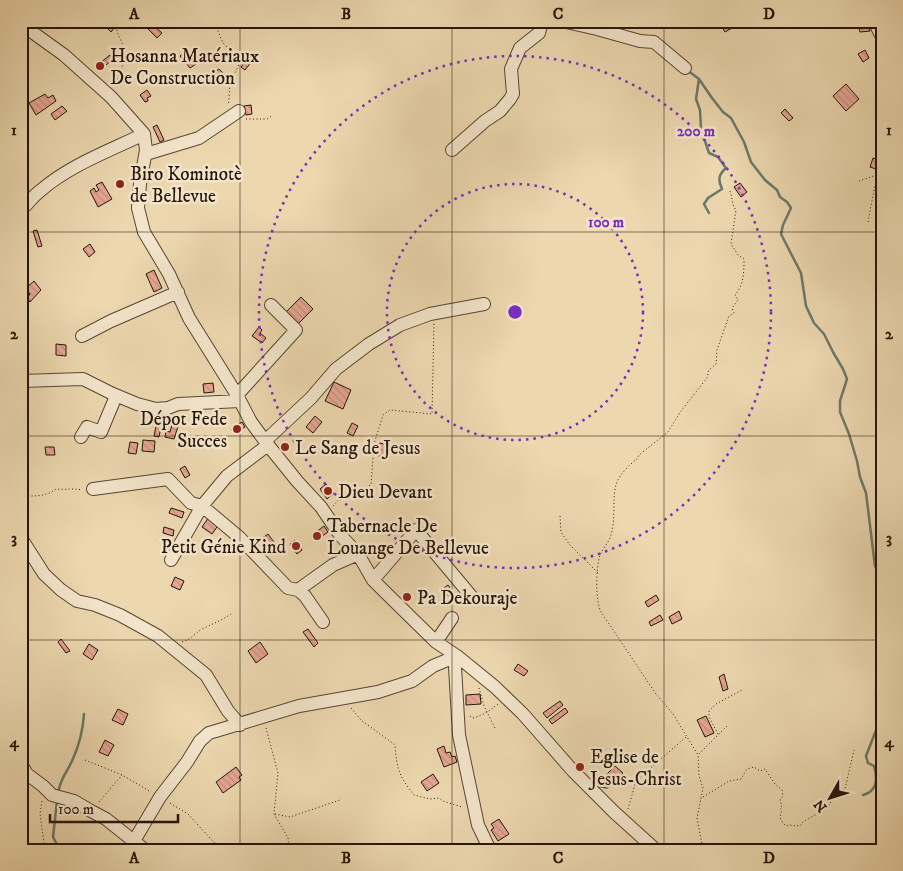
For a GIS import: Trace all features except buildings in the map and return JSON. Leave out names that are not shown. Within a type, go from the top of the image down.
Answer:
[{"type":"street","points":[[452,150],[485,121],[500,111],[510,99],[513,94],[511,69],[520,48],[539,33],[542,21]]},
{"type":"street","points":[[562,21],[640,41],[654,42],[685,68]]},
{"type":"street","points":[[874,21],[882,37]]},
{"type":"street","points":[[21,24],[64,55],[110,97],[144,134],[146,154],[140,184],[138,208],[144,232],[160,256],[189,318],[239,398],[251,422],[267,443],[326,514],[340,535],[358,554],[373,580],[436,642],[458,656],[507,698],[614,812],[656,850]]},
{"type":"street","points":[[146,154],[200,138],[233,112]]},
{"type":"street","points":[[21,210],[40,191],[59,177],[144,134]]},
{"type":"street","points":[[82,336],[111,321],[178,292]]},
{"type":"street","points":[[171,560],[202,506],[227,476],[267,443],[336,369],[369,344],[400,325],[430,314],[484,304]]},
{"type":"street","points":[[21,381],[83,379],[116,396],[156,409],[168,408],[178,404],[239,398],[296,330],[271,305]]},
{"type":"street","points":[[81,436],[87,427],[101,432],[116,396]]},
{"type":"street","points":[[93,489],[168,479],[192,503],[202,506],[239,537],[288,588],[298,590],[305,596],[323,622]]},
{"type":"street","points":[[373,580],[416,530],[472,597]]},
{"type":"street","points":[[21,538],[44,574],[69,596],[78,601],[120,615],[158,636],[206,675],[228,711],[240,724]]},
{"type":"street","points":[[298,590],[333,565],[358,554]]},
{"type":"street","points":[[436,642],[452,618]]},
{"type":"street","points":[[134,841],[160,797],[200,741],[210,733],[267,714],[299,706],[378,692],[412,681],[434,666],[458,656]]},
{"type":"street","points":[[458,656],[455,668],[459,735],[478,825],[490,850]]},
{"type":"street","points":[[21,764],[27,774],[52,795],[74,802],[92,811],[145,850]]},
{"type":"path","points":[[110,97],[127,54],[117,32],[118,21]]},
{"type":"path","points":[[214,21],[223,43],[239,59],[228,96],[233,112],[244,120],[267,119],[272,116]]},
{"type":"path","points":[[859,181],[882,174]]},
{"type":"path","points":[[868,222],[875,185]]},
{"type":"path","points":[[703,850],[697,818],[697,810],[703,788],[699,776],[698,755],[673,714],[656,694],[601,612],[597,604],[598,573],[600,556],[611,535],[618,479],[639,455],[668,432],[681,411],[707,378],[709,370],[716,364],[717,350],[729,316],[734,313],[732,308],[738,300],[735,295],[741,286],[744,274],[744,259],[738,255],[731,244],[736,210],[732,206],[732,194],[729,188]]},
{"type":"path","points":[[326,514],[339,499],[371,485],[374,444],[383,415],[390,410],[432,414],[434,321],[430,314]]},
{"type":"path","points":[[21,496],[38,497],[56,489],[93,489]]},
{"type":"path","points":[[560,516],[561,532],[568,544],[598,573]]},
{"type":"path","points":[[165,641],[176,643],[190,640],[201,630],[218,623],[230,614]]},
{"type":"path","points":[[478,687],[495,728]]},
{"type":"path","points":[[718,734],[709,717],[709,711],[716,704],[742,690]]},
{"type":"path","points":[[344,698],[361,720],[395,746],[396,762],[401,779],[414,795],[439,798],[475,811]]},
{"type":"path","points":[[456,706],[473,718],[488,713],[507,698]]},
{"type":"path","points":[[267,714],[265,724],[278,773],[274,814],[288,838],[288,850]]},
{"type":"path","points":[[698,755],[726,726]]},
{"type":"path","points":[[626,823],[627,810],[636,781],[686,737]]},
{"type":"path","points":[[702,797],[728,781],[741,778],[747,769],[754,768],[760,771],[765,769],[774,784],[782,790],[783,796],[780,800],[782,806],[780,808],[782,810],[781,822],[786,826],[790,824],[800,826],[803,822],[826,808],[835,796],[845,789],[854,750]]},
{"type":"path","points":[[92,811],[122,775]]},
{"type":"path","points":[[43,786],[40,814],[45,850]]},
{"type":"path","points":[[274,814],[290,817],[340,800]]},
{"type":"path","points":[[288,846],[302,850]]},
{"type":"waterway","points":[[687,70],[699,79],[723,112],[731,118],[744,142],[751,162],[791,208],[781,234],[801,273],[806,306],[814,323],[824,334],[847,379],[840,401],[840,412],[849,434],[866,493],[875,566],[882,580]]},
{"type":"waterway","points":[[699,79],[696,99],[700,110],[701,129],[709,153],[718,157],[726,168],[721,173],[720,178],[722,189],[708,198],[704,204],[709,213]]},
{"type":"waterway","points":[[863,795],[874,788],[876,780],[874,766],[868,763],[866,756],[882,715],[876,695],[882,656]]},
{"type":"waterway","points":[[58,793],[62,779],[79,744],[84,714]]},
{"type":"waterway","points":[[57,801],[53,837],[60,850]]},
{"type":"place","name":"Hosanna Matériaux De Construction","points":[[100,66]]},
{"type":"place","name":"Biro Kominotè de Bellevue","points":[[120,184]]},
{"type":"place","name":"Dépot Fede Succes","points":[[237,429]]},
{"type":"place","name":"Le Sang de Jesus","points":[[285,447]]},
{"type":"place","name":"Dieu Devant","points":[[328,491]]},
{"type":"place","name":"Tabernacle De Louange De Bellevue","points":[[317,536]]},
{"type":"place","name":"Petit Génie Kind","points":[[296,546]]},
{"type":"place","name":"Pa Dekouraje","points":[[407,597]]},
{"type":"place","name":"Eglise de Jesus-Christ","points":[[580,767]]}]
